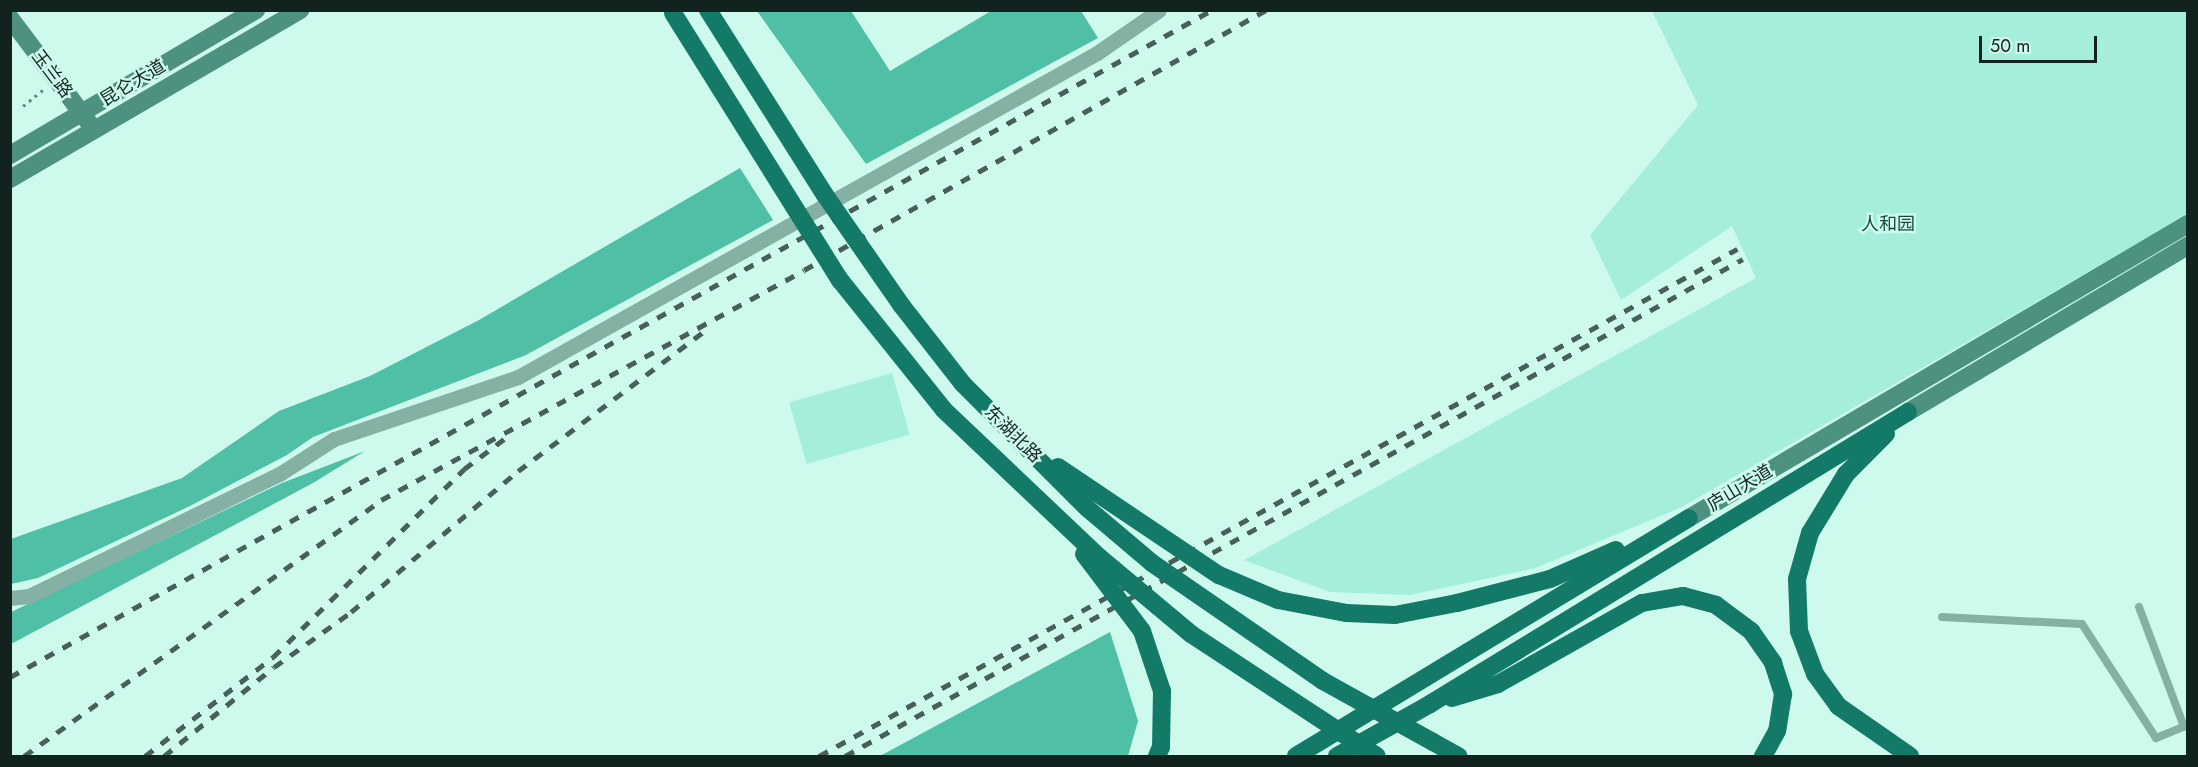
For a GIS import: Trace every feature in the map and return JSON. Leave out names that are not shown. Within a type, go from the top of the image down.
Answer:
[{"type":"main road","name":"昆仑大道","points":[[10,156],[256,10]]},
{"type":"main road","name":"昆仑大道","points":[[10,179],[300,10]]},
{"type":"main road","name":"东湖北路","points":[[708,10],[825,195],[902,306],[963,384],[1087,508],[1152,563],[1323,681],[1458,756]]},
{"type":"main road","name":"东湖北路","points":[[672,12],[725,102],[868,317],[944,410],[1059,521],[1191,634],[1377,756]]},
{"type":"main road","name":"玉兰路","points":[[10,18],[93,129]]},
{"type":"main road","name":"庐山大道","points":[[1296,756],[1689,518],[2187,224]]},
{"type":"main road","name":"庐山大道","points":[[1337,756],[1430,704],[1908,412],[2187,246]]},
{"type":"main road","points":[[1908,412],[1846,474],[1810,533],[1797,579],[1798,631],[1815,674],[1838,706],[1910,756]]},
{"type":"main road","points":[[1023,444],[1219,575],[1278,600],[1346,613],[1395,615],[1457,603],[1550,579],[1689,518]]},
{"type":"main road","points":[[1059,521],[1142,631],[1162,691],[1161,747],[1157,756]]},
{"type":"main road","points":[[1430,704],[1498,684],[1642,603],[1683,596],[1716,605],[1751,631],[1773,663],[1783,694],[1777,731],[1762,756]]},
{"type":"street","points":[[10,598],[29,596],[281,472],[334,439],[518,377],[1097,53],[1159,10]]},
{"type":"lane","points":[[1942,617],[2082,624],[2156,738],[2186,726],[2139,607]]},
{"type":"green space","points":[[757,11],[851,11],[890,71],[991,11],[1081,11],[1098,38],[866,164]]},
{"type":"green space","name":"人和园","points":[[1652,11],[2187,11],[2188,214],[1682,507],[1536,568],[1410,595],[1330,592],[1244,560],[1756,278],[1732,226],[1621,300],[1590,235],[1698,105]]},
{"type":"green space","points":[[740,168],[773,220],[526,355],[313,437],[287,455],[190,506],[38,578],[11,584],[11,539],[182,478],[279,411],[370,376],[479,320]]},
{"type":"green space","points":[[892,373],[910,435],[807,464],[789,402]]},
{"type":"green space","points":[[365,451],[313,483],[11,644],[11,612],[282,483]]},
{"type":"green space","points":[[1110,632],[1138,721],[1128,756],[880,756]]},
{"type":"railway","points":[[10,677],[1212,10]]},
{"type":"railway","points":[[24,756],[381,500],[804,270],[1266,10]]},
{"type":"railway","points":[[819,756],[1737,249]]},
{"type":"railway","points":[[845,756],[1743,259]]},
{"type":"railway","points":[[164,756],[274,667],[351,612],[518,471],[707,329]]},
{"type":"railway","points":[[145,756],[273,657],[464,469],[504,439]]}]
